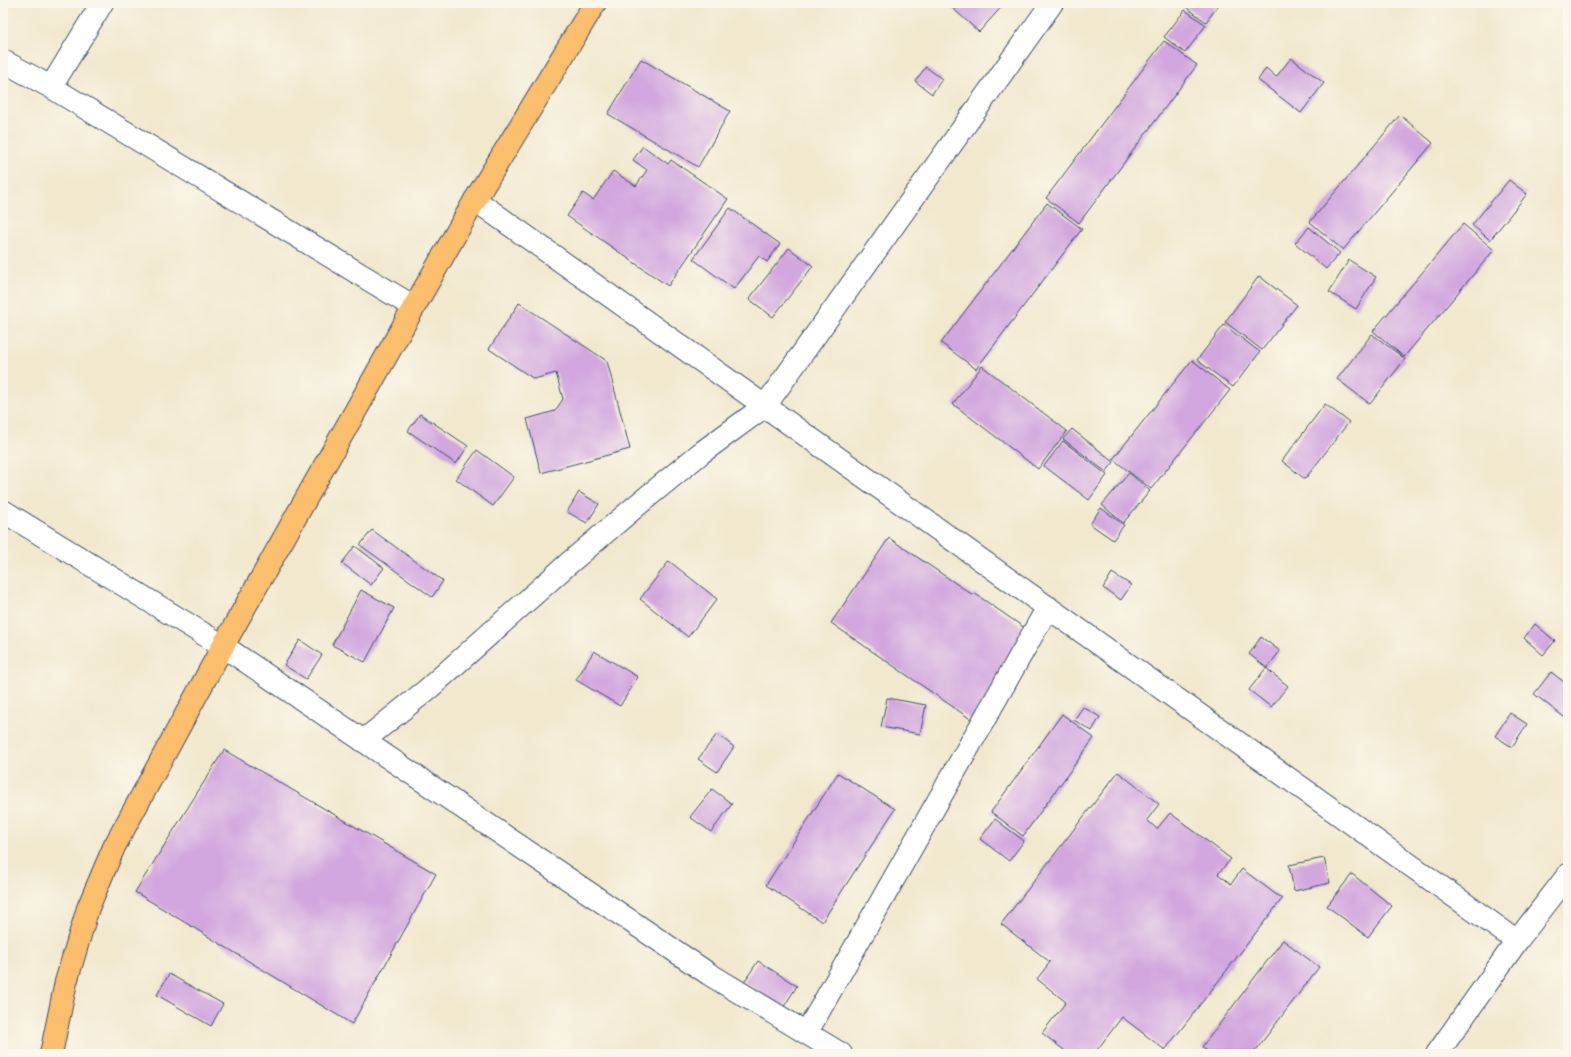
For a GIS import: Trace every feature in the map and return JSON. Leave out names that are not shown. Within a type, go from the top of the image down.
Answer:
[{"type":"main road","points":[[51,1054],[66,982],[91,902],[114,848],[223,646],[414,307],[475,200],[595,3]]},
{"type":"street","points":[[51,87],[102,3]]},
{"type":"street","points":[[363,741],[428,689],[568,564],[635,507],[701,453],[765,406],[1052,3]]},
{"type":"street","points":[[3,61],[51,87],[414,307]]},
{"type":"street","points":[[475,200],[1517,942]]},
{"type":"street","points":[[3,511],[223,646],[709,974],[841,1054]]},
{"type":"street","points":[[807,1032],[1048,607]]},
{"type":"street","points":[[1437,1054],[1517,942],[1568,875]]},
{"type":"building","points":[[947,3],[1005,3],[979,32]]},
{"type":"building","points":[[1189,3],[1220,3],[1206,22],[1186,7]]},
{"type":"building","points":[[1185,10],[1206,25],[1185,53],[1164,37]]},
{"type":"building","points":[[1164,41],[1197,65],[1079,223],[1046,198]]},
{"type":"building","points":[[1291,58],[1324,83],[1301,113],[1258,80],[1266,68],[1276,77]]},
{"type":"building","points":[[641,59],[730,111],[698,167],[608,114]]},
{"type":"building","points":[[926,67],[942,79],[932,94],[915,81]]},
{"type":"building","points":[[1400,115],[1433,143],[1343,250],[1310,222]]},
{"type":"building","points":[[643,146],[668,164],[671,160],[728,199],[668,286],[567,216],[583,193],[593,200],[613,171],[636,186],[647,170],[633,160]]},
{"type":"building","points":[[1509,180],[1527,194],[1490,240],[1472,225]]},
{"type":"building","points":[[1047,203],[1082,229],[976,369],[941,343]]},
{"type":"building","points":[[730,208],[780,244],[767,262],[759,256],[734,289],[693,259]]},
{"type":"building","points":[[1463,224],[1494,250],[1404,357],[1373,331]]},
{"type":"building","points":[[1309,227],[1340,253],[1326,269],[1295,243]]},
{"type":"building","points":[[789,248],[813,266],[773,317],[749,299]]},
{"type":"building","points":[[1349,260],[1376,277],[1356,309],[1329,292]]},
{"type":"building","points":[[1259,276],[1297,305],[1262,350],[1225,322]]},
{"type":"building","points":[[519,303],[607,361],[630,449],[541,473],[527,419],[555,411],[563,399],[556,373],[534,379],[489,349]]},
{"type":"building","points":[[1224,325],[1260,352],[1233,387],[1197,360]]},
{"type":"building","points":[[1372,334],[1405,359],[1370,404],[1337,379]]},
{"type":"building","points":[[1192,360],[1230,390],[1151,489],[1113,459]]},
{"type":"building","points":[[982,366],[1067,431],[1038,469],[953,404]]},
{"type":"building","points":[[1325,404],[1349,422],[1305,479],[1282,461]]},
{"type":"building","points":[[420,414],[468,446],[456,464],[408,431]]},
{"type":"building","points":[[1072,429],[1114,462],[1106,472],[1063,439]]},
{"type":"building","points":[[1063,441],[1107,475],[1089,500],[1044,466]]},
{"type":"building","points":[[477,450],[514,477],[493,506],[456,479]]},
{"type":"building","points":[[1129,473],[1150,491],[1123,523],[1102,505]]},
{"type":"building","points":[[579,492],[599,504],[587,523],[567,512]]},
{"type":"building","points":[[1101,508],[1124,525],[1113,540],[1090,524]]},
{"type":"building","points":[[372,530],[443,581],[432,597],[360,545]]},
{"type":"building","points":[[889,538],[973,595],[974,593],[1032,633],[972,720],[831,623]]},
{"type":"building","points":[[355,546],[384,568],[371,585],[342,563]]},
{"type":"building","points":[[669,561],[717,599],[688,637],[640,599]]},
{"type":"building","points":[[1112,573],[1131,585],[1121,600],[1103,588]]},
{"type":"building","points":[[361,590],[394,608],[365,662],[332,645]]},
{"type":"building","points":[[1535,624],[1555,641],[1543,655],[1524,638]]},
{"type":"building","points":[[1261,637],[1280,651],[1267,668],[1249,654]]},
{"type":"building","points":[[300,640],[322,655],[306,679],[284,665]]},
{"type":"building","points":[[594,651],[638,677],[620,706],[576,680]]},
{"type":"building","points":[[1266,668],[1288,686],[1271,707],[1249,690]]},
{"type":"building","points":[[1551,672],[1568,685],[1568,720],[1534,694]]},
{"type":"building","points":[[887,698],[926,705],[920,734],[881,727]]},
{"type":"building","points":[[1083,707],[1100,717],[1092,731],[1074,720]]},
{"type":"building","points":[[1510,713],[1527,724],[1512,747],[1495,736]]},
{"type":"building","points":[[1062,714],[1094,738],[1023,836],[991,812]]},
{"type":"building","points":[[717,734],[734,747],[717,772],[698,759]]},
{"type":"building","points":[[224,750],[436,874],[352,1024],[135,892]]},
{"type":"building","points":[[1118,772],[1159,804],[1147,820],[1157,829],[1170,813],[1231,859],[1218,874],[1231,884],[1242,869],[1282,899],[1165,1050],[1122,1017],[1094,1054],[1069,1054],[1042,1033],[1066,1002],[1037,979],[1050,962],[1001,924]]},
{"type":"building","points":[[838,773],[895,809],[822,922],[766,885]]},
{"type":"building","points":[[712,789],[732,804],[711,832],[690,817]]},
{"type":"building","points":[[995,819],[1024,841],[1009,861],[980,839]]},
{"type":"building","points":[[1324,858],[1330,883],[1294,891],[1289,865]]},
{"type":"building","points":[[1352,874],[1392,906],[1368,937],[1327,906]]},
{"type":"building","points":[[1283,940],[1319,967],[1253,1054],[1211,1054],[1202,1047]]},
{"type":"building","points":[[758,961],[797,986],[783,1008],[744,982]]},
{"type":"building","points":[[169,974],[223,1004],[211,1026],[157,995]]}]
